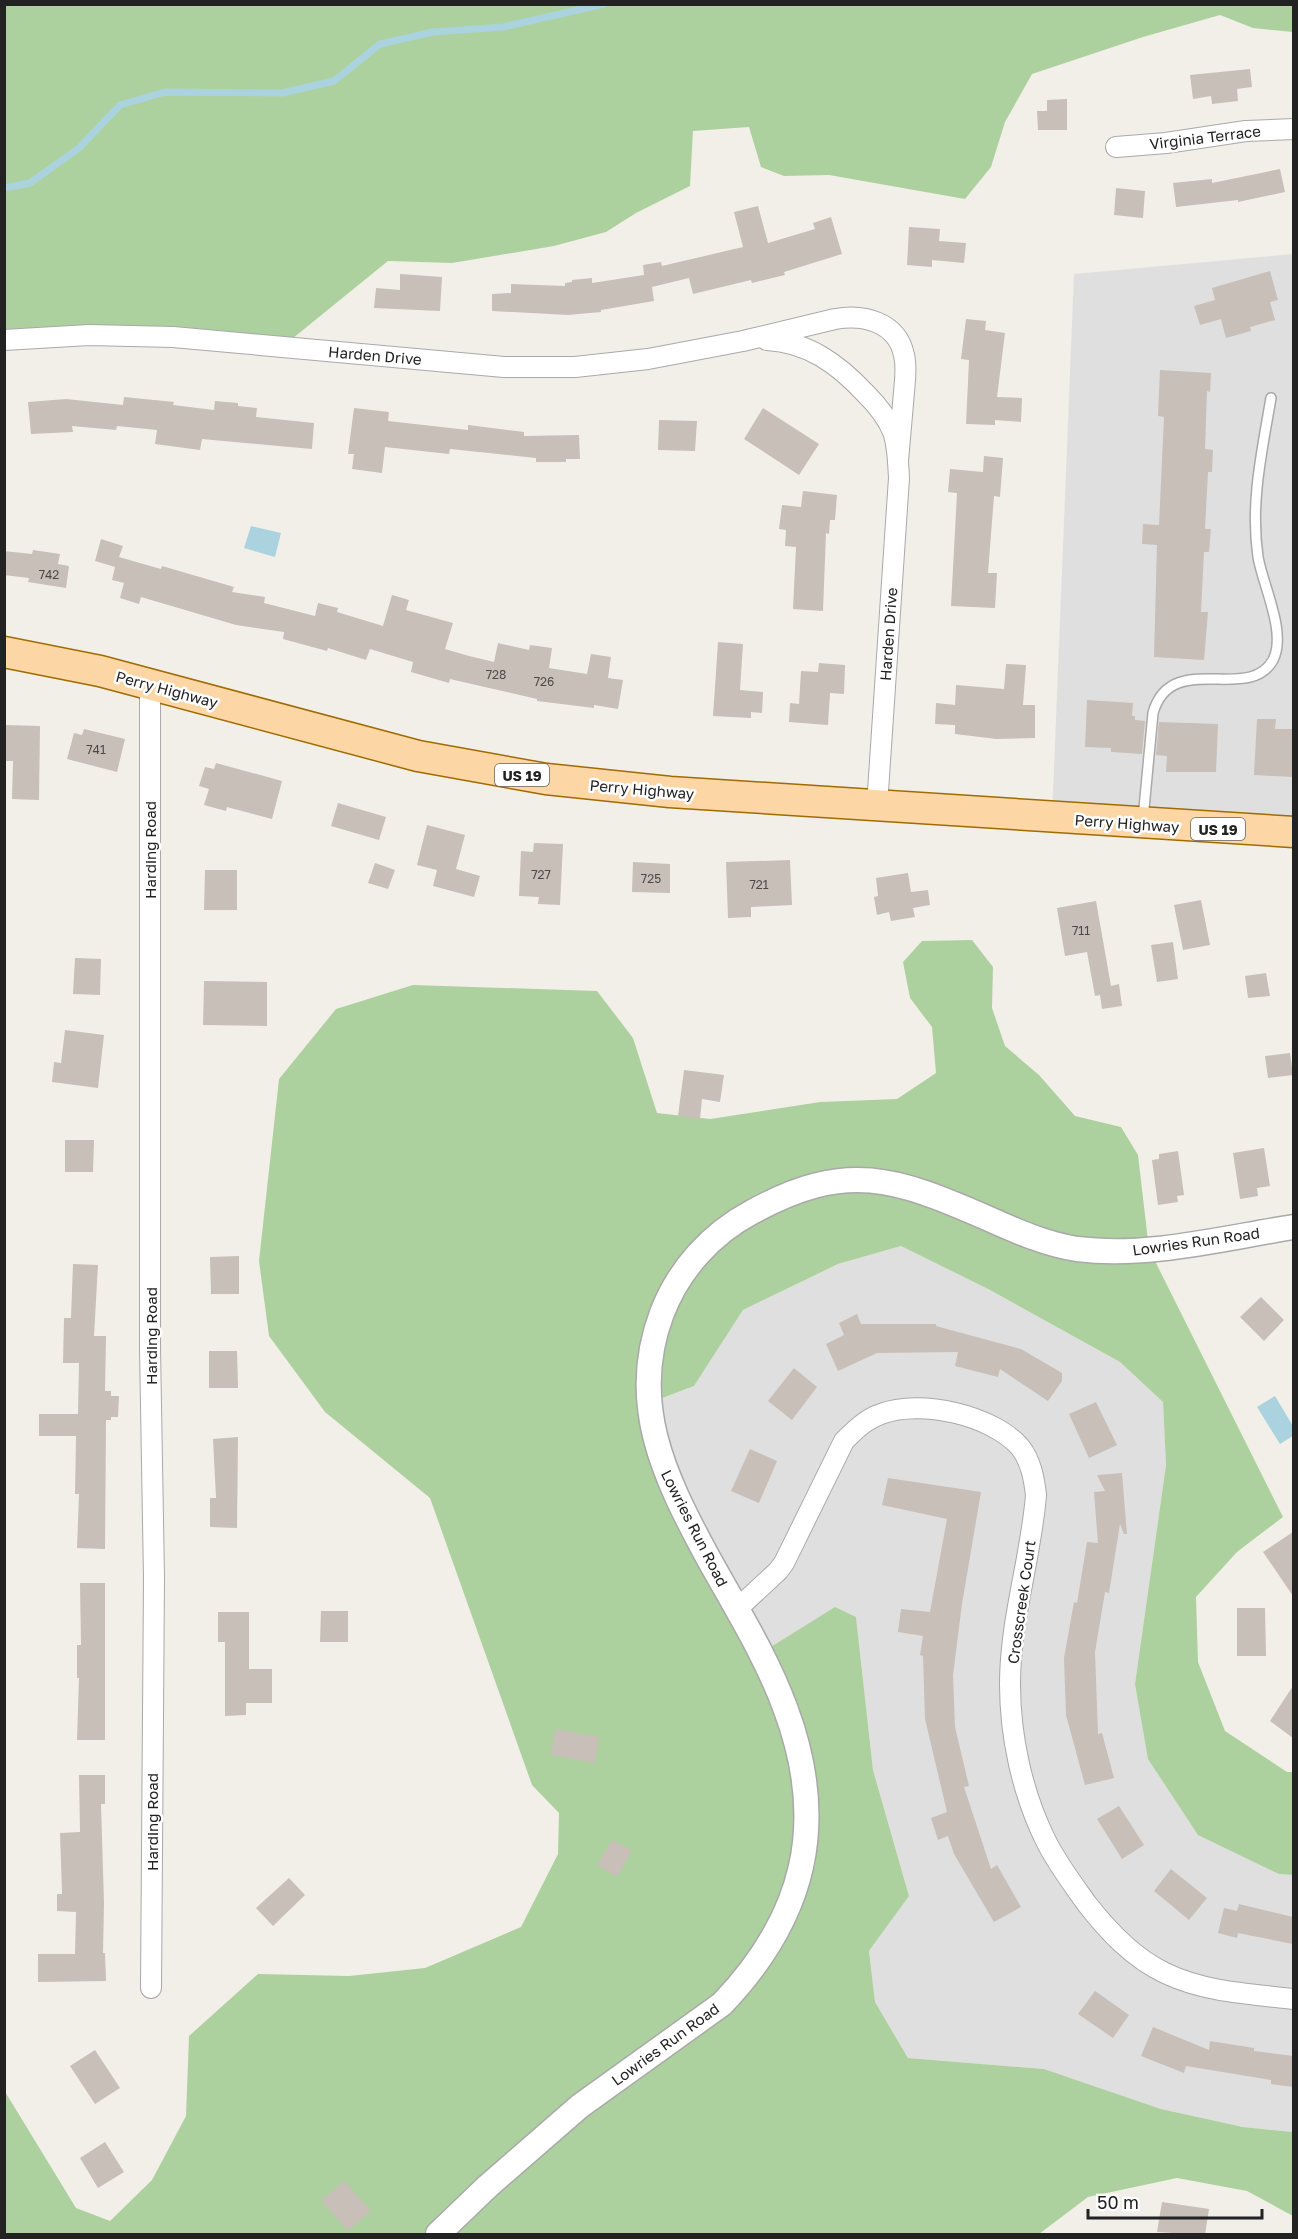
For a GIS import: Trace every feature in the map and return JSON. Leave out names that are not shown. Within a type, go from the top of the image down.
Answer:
[{"type":"main road","name":"Perry Highway","points":[[4,652],[60,662],[150,684],[357,741],[483,769],[608,787],[1142,824],[1293,832]]},
{"type":"street","name":"Virginia Terrace","points":[[1116,147],[1166,143],[1246,131],[1293,129]]},
{"type":"street","name":"Harden Drive","points":[[4,340],[89,335],[162,336],[504,367],[540,368],[610,364],[743,341],[851,316],[878,321],[891,330],[899,341],[904,355],[905,370],[877,806]]},
{"type":"street","name":"Harden Drive","points":[[743,341],[779,341],[795,344],[833,363],[849,376],[886,417],[897,446],[898,461]]},
{"type":"street","name":"Harding Road","points":[[150,684],[150,1348],[154,1578],[151,1988]]},
{"type":"street","name":"Lowries Run Road","points":[[438,2235],[488,2186],[580,2106],[722,2004],[758,1963],[774,1939],[787,1913],[804,1857],[807,1816],[802,1766],[795,1737],[782,1700],[761,1653],[669,1482],[652,1424],[648,1384],[656,1328],[672,1290],[696,1256],[728,1227],[774,1200],[801,1189],[834,1181],[866,1180],[915,1188],[1026,1236],[1073,1248],[1124,1251],[1149,1249],[1293,1227]]},
{"type":"street","name":"Crosscreek Court","points":[[737,1609],[784,1563],[844,1441],[860,1425],[880,1414],[900,1409],[924,1408],[968,1417],[1007,1435],[1020,1447],[1029,1462],[1036,1495],[1015,1628],[1010,1685],[1020,1765],[1034,1814],[1045,1839],[1057,1861],[1096,1914],[1128,1949],[1146,1963],[1166,1974],[1216,1989],[1293,1999]]},
{"type":"lane","points":[[1142,824],[1153,713],[1162,693],[1183,681],[1238,678],[1259,673],[1267,668],[1276,650],[1276,625],[1259,560],[1255,519],[1258,474],[1271,398]]},
{"type":"shaded area","points":[[1293,254],[1293,832],[1052,818],[1074,274]]},
{"type":"shaded area","points":[[901,1246],[990,1290],[1120,1362],[1163,1402],[1166,1465],[1135,1684],[1279,1874],[1293,1875],[1293,2132],[1243,2127],[1161,2109],[1044,2069],[908,2058],[875,2002],[869,1951],[909,1896],[873,1770],[856,1617],[761,1653],[679,1504],[649,1403],[694,1386],[743,1310],[838,1264]]},
{"type":"green space","points":[[5,5],[1293,5],[1293,32],[1253,28],[1220,15],[1143,37],[1032,74],[1005,122],[991,167],[965,199],[829,175],[784,176],[761,167],[749,127],[693,131],[690,186],[636,213],[606,232],[554,246],[452,263],[388,261],[282,347],[5,340]]},
{"type":"green space","points":[[972,940],[993,967],[992,1008],[1005,1046],[1039,1075],[1075,1116],[1121,1127],[1138,1155],[1149,1249],[1283,1517],[1237,1552],[1196,1597],[1198,1662],[1225,1731],[1287,1772],[1293,1772],[1293,1875],[1279,1874],[1198,1835],[1148,1759],[1135,1684],[1166,1465],[1163,1402],[1120,1362],[990,1290],[901,1246],[838,1264],[743,1310],[694,1386],[649,1403],[652,1423],[761,1653],[835,1607],[856,1617],[873,1770],[909,1896],[869,1951],[875,2002],[908,2058],[1044,2069],[1161,2109],[1243,2127],[1293,2132],[1293,2216],[1247,2191],[1177,2178],[1088,2197],[1039,2234],[5,2234],[4,2090],[76,2208],[110,2221],[152,2180],[186,2116],[189,2036],[258,1974],[349,1976],[425,1968],[521,1927],[558,1854],[559,1813],[532,1785],[430,1498],[325,1412],[269,1336],[259,1261],[279,1079],[336,1009],[413,985],[597,991],[633,1038],[657,1113],[710,1119],[820,1102],[897,1099],[936,1073],[932,1027],[910,998],[903,962],[922,941]]},
{"type":"water","points":[[251,526],[281,533],[275,557],[244,548]]},
{"type":"water","points":[[1275,1396],[1293,1426],[1293,1436],[1280,1444],[1257,1407]]},
{"type":"building","points":[[1250,69],[1252,87],[1237,89],[1238,101],[1212,104],[1211,96],[1193,99],[1190,75]]},
{"type":"building","points":[[1067,99],[1067,130],[1038,130],[1037,111],[1047,111],[1047,100]]},
{"type":"building","points":[[1280,169],[1285,192],[1238,202],[1238,200],[1176,207],[1173,183],[1212,179],[1212,183]]},
{"type":"building","points":[[1116,188],[1145,191],[1143,218],[1114,215]]},
{"type":"building","points":[[758,206],[768,243],[815,229],[813,223],[831,217],[842,254],[784,272],[785,275],[752,283],[751,280],[693,294],[689,278],[652,287],[654,301],[601,310],[601,312],[568,315],[492,311],[492,294],[511,293],[511,284],[565,286],[565,283],[572,282],[572,280],[592,278],[592,283],[644,275],[643,265],[661,262],[662,266],[743,247],[734,212]]},
{"type":"building","points":[[909,227],[940,229],[939,241],[966,243],[964,263],[932,260],[932,267],[907,265]]},
{"type":"building","points":[[1270,271],[1278,300],[1270,302],[1275,320],[1250,327],[1251,331],[1226,338],[1221,319],[1200,325],[1194,306],[1215,300],[1212,288]]},
{"type":"building","points":[[400,274],[442,277],[440,311],[374,308],[376,288],[400,290]]},
{"type":"building","points":[[966,319],[986,321],[985,330],[1005,333],[997,397],[1022,398],[1021,422],[995,420],[995,425],[966,424],[969,360],[961,359]]},
{"type":"building","points":[[1160,370],[1211,373],[1210,392],[1207,391],[1205,449],[1213,450],[1212,472],[1208,472],[1205,529],[1211,529],[1209,552],[1204,552],[1201,612],[1208,612],[1204,660],[1154,657],[1157,545],[1142,544],[1143,524],[1159,525],[1164,417],[1158,416]]},
{"type":"building","points":[[124,397],[174,402],[173,405],[214,410],[215,401],[238,403],[238,406],[257,408],[256,417],[314,423],[312,449],[202,439],[200,450],[155,444],[157,430],[117,426],[116,430],[72,426],[73,432],[31,434],[28,402],[66,399],[123,405]]},
{"type":"building","points":[[354,408],[389,412],[388,421],[468,430],[468,425],[524,432],[524,436],[579,435],[580,459],[566,459],[566,462],[536,462],[536,458],[450,449],[449,454],[385,447],[382,473],[352,469],[354,454],[348,454]]},
{"type":"building","points":[[763,408],[819,444],[799,475],[744,439]]},
{"type":"building","points":[[659,420],[697,421],[695,451],[658,450]]},
{"type":"building","points":[[984,456],[1003,458],[1000,497],[994,496],[988,573],[997,573],[995,608],[951,606],[957,493],[948,492],[950,469],[983,472]]},
{"type":"building","points":[[803,491],[837,495],[835,520],[830,520],[829,534],[826,533],[823,611],[793,609],[796,547],[785,546],[786,530],[779,529],[782,505],[801,507]]},
{"type":"building","points":[[101,539],[123,546],[119,557],[161,569],[162,566],[234,587],[232,592],[265,597],[264,603],[315,616],[318,603],[338,608],[337,612],[383,626],[392,595],[409,600],[406,610],[453,623],[445,649],[494,662],[498,643],[529,650],[530,645],[552,648],[549,668],[587,674],[591,654],[611,657],[608,678],[623,680],[618,709],[537,701],[537,699],[450,679],[449,683],[411,672],[413,662],[370,649],[366,660],[328,648],[327,651],[283,639],[284,632],[236,625],[141,597],[139,604],[120,598],[124,583],[112,580],[115,567],[95,561]]},
{"type":"building","points":[[33,550],[60,554],[58,564],[69,566],[66,588],[28,582],[29,578],[4,575],[4,551],[32,554]]},
{"type":"building","points":[[718,642],[743,644],[740,690],[763,692],[762,713],[751,712],[751,718],[713,716]]},
{"type":"building","points":[[819,663],[845,665],[844,694],[830,693],[828,725],[789,722],[790,703],[799,704],[801,671],[818,672]]},
{"type":"building","points":[[1006,664],[1026,665],[1023,705],[1035,705],[1035,738],[996,739],[955,734],[955,725],[935,724],[936,703],[955,705],[956,685],[1004,689]]},
{"type":"building","points":[[1087,700],[1133,703],[1132,716],[1135,716],[1135,720],[1145,721],[1142,754],[1111,752],[1111,748],[1085,747]]},
{"type":"building","points":[[1257,719],[1276,719],[1275,729],[1293,729],[1293,777],[1254,775]]},
{"type":"building","points":[[1159,722],[1218,724],[1216,772],[1166,772],[1167,756],[1156,755]]},
{"type":"building","points":[[4,725],[40,726],[39,800],[12,799],[13,761],[4,761]]},
{"type":"building","points":[[84,729],[125,739],[117,772],[67,759],[74,733],[82,735]]},
{"type":"building","points":[[216,763],[282,781],[272,819],[227,807],[226,811],[204,805],[209,789],[199,786],[205,767],[214,769]]},
{"type":"building","points":[[338,803],[386,817],[379,840],[331,826]]},
{"type":"building","points":[[427,825],[465,835],[456,869],[480,876],[474,897],[433,886],[437,870],[417,865]]},
{"type":"building","points":[[534,843],[563,844],[560,905],[538,904],[539,897],[519,896],[521,851],[533,852]]},
{"type":"building","points":[[790,860],[792,905],[751,907],[751,917],[728,918],[726,862]]},
{"type":"building","points":[[633,862],[670,864],[670,893],[632,892]]},
{"type":"building","points":[[375,863],[395,870],[388,889],[368,883]]},
{"type":"building","points":[[205,870],[237,870],[237,910],[204,910]]},
{"type":"building","points":[[908,873],[911,892],[928,890],[930,905],[913,908],[915,917],[891,921],[889,912],[877,915],[874,897],[878,896],[876,878]]},
{"type":"building","points":[[1201,900],[1210,945],[1183,950],[1174,905]]},
{"type":"building","points":[[1096,901],[1111,986],[1119,984],[1122,1006],[1102,1009],[1100,995],[1095,996],[1087,952],[1065,956],[1057,908]]},
{"type":"building","points":[[1173,942],[1178,979],[1157,982],[1151,945]]},
{"type":"building","points":[[75,958],[101,959],[100,995],[73,994]]},
{"type":"building","points":[[1266,973],[1270,996],[1248,998],[1245,976]]},
{"type":"building","points":[[204,981],[267,982],[267,1026],[203,1025]]},
{"type":"building","points":[[65,1030],[104,1035],[98,1088],[52,1082],[54,1062],[61,1063]]},
{"type":"building","points":[[1290,1053],[1293,1075],[1268,1078],[1265,1056]]},
{"type":"building","points":[[684,1070],[724,1075],[720,1102],[702,1099],[700,1119],[678,1116]]},
{"type":"building","points":[[65,1140],[94,1140],[93,1172],[65,1172]]},
{"type":"building","points":[[1264,1148],[1270,1186],[1257,1188],[1258,1196],[1240,1199],[1233,1153]]},
{"type":"building","points":[[1178,1151],[1184,1195],[1177,1196],[1178,1202],[1158,1205],[1152,1160],[1159,1159],[1159,1154]]},
{"type":"building","points":[[239,1256],[239,1294],[211,1294],[210,1257]]},
{"type":"building","points":[[73,1264],[98,1265],[94,1336],[106,1336],[105,1391],[111,1391],[111,1396],[119,1396],[118,1417],[106,1420],[105,1549],[77,1548],[79,1494],[75,1494],[76,1436],[39,1436],[39,1414],[78,1414],[79,1363],[63,1363],[64,1318],[71,1318]]},
{"type":"building","points":[[1261,1297],[1284,1320],[1264,1341],[1240,1317]]},
{"type":"building","points":[[857,1314],[861,1324],[936,1324],[936,1326],[1021,1349],[1062,1373],[1062,1381],[1048,1401],[1000,1369],[998,1377],[955,1366],[958,1352],[877,1353],[838,1371],[826,1344],[844,1335],[839,1323]]},
{"type":"building","points":[[209,1351],[237,1351],[238,1388],[209,1388]]},
{"type":"building","points":[[794,1368],[817,1387],[792,1420],[768,1401]]},
{"type":"building","points":[[1096,1402],[1117,1445],[1089,1458],[1069,1414]]},
{"type":"building","points":[[238,1437],[237,1528],[210,1527],[210,1498],[216,1498],[213,1439]]},
{"type":"building","points":[[750,1449],[777,1461],[759,1503],[731,1491]]},
{"type":"building","points":[[1122,1473],[1127,1534],[1124,1534],[1120,1524],[1109,1593],[1105,1592],[1095,1652],[1098,1734],[1102,1733],[1114,1778],[1085,1785],[1066,1715],[1064,1658],[1074,1602],[1077,1603],[1087,1542],[1098,1543],[1094,1492],[1105,1491],[1097,1475]]},
{"type":"building","points":[[888,1478],[981,1492],[962,1604],[953,1675],[955,1727],[969,1786],[964,1787],[991,1869],[997,1865],[1021,1907],[994,1922],[954,1854],[948,1836],[938,1840],[931,1818],[947,1812],[925,1719],[923,1656],[920,1655],[923,1636],[898,1632],[901,1609],[930,1612],[947,1519],[882,1505]]},
{"type":"building","points":[[1293,1532],[1293,1596],[1263,1552]]},
{"type":"building","points":[[80,1583],[105,1583],[105,1740],[77,1740],[79,1678],[77,1678],[77,1645],[81,1645]]},
{"type":"building","points":[[1237,1608],[1265,1608],[1266,1656],[1237,1656]]},
{"type":"building","points":[[321,1611],[348,1611],[348,1642],[320,1642]]},
{"type":"building","points":[[218,1612],[249,1612],[249,1669],[272,1669],[272,1703],[246,1703],[246,1715],[225,1716],[225,1642],[218,1642]]},
{"type":"building","points":[[1293,1686],[1293,1738],[1270,1721]]},
{"type":"building","points":[[555,1729],[599,1737],[595,1763],[551,1755]]},
{"type":"building","points":[[79,1775],[105,1775],[105,1804],[101,1804],[103,1953],[105,1953],[106,1981],[38,1982],[38,1954],[75,1954],[76,1912],[57,1911],[57,1894],[62,1894],[60,1833],[80,1832]]},
{"type":"building","points":[[1119,1806],[1144,1845],[1122,1859],[1097,1819]]},
{"type":"building","points":[[612,1840],[632,1851],[617,1877],[597,1865]]},
{"type":"building","points":[[1171,1869],[1207,1898],[1189,1920],[1154,1891]]},
{"type":"building","points":[[289,1878],[305,1895],[273,1926],[256,1908]]},
{"type":"building","points":[[1239,1904],[1293,1917],[1293,1944],[1238,1933],[1237,1938],[1218,1933],[1224,1908],[1237,1911]]},
{"type":"building","points":[[1095,1991],[1129,2015],[1113,2038],[1078,2014]]},
{"type":"building","points":[[1153,2027],[1209,2050],[1210,2041],[1254,2048],[1254,2051],[1293,2056],[1293,2087],[1271,2084],[1271,2080],[1186,2066],[1184,2073],[1141,2056]]},
{"type":"building","points":[[95,2050],[120,2088],[95,2104],[70,2066]]},
{"type":"building","points":[[105,2142],[124,2172],[98,2188],[80,2158]]},
{"type":"building","points":[[344,2181],[371,2211],[348,2231],[321,2201]]},
{"type":"building","points":[[1162,2202],[1209,2209],[1205,2235],[1157,2232]]},
{"type":"waterway","points":[[4,188],[30,183],[79,148],[120,105],[165,92],[282,93],[334,81],[380,44],[433,32],[503,27],[604,4]]}]
